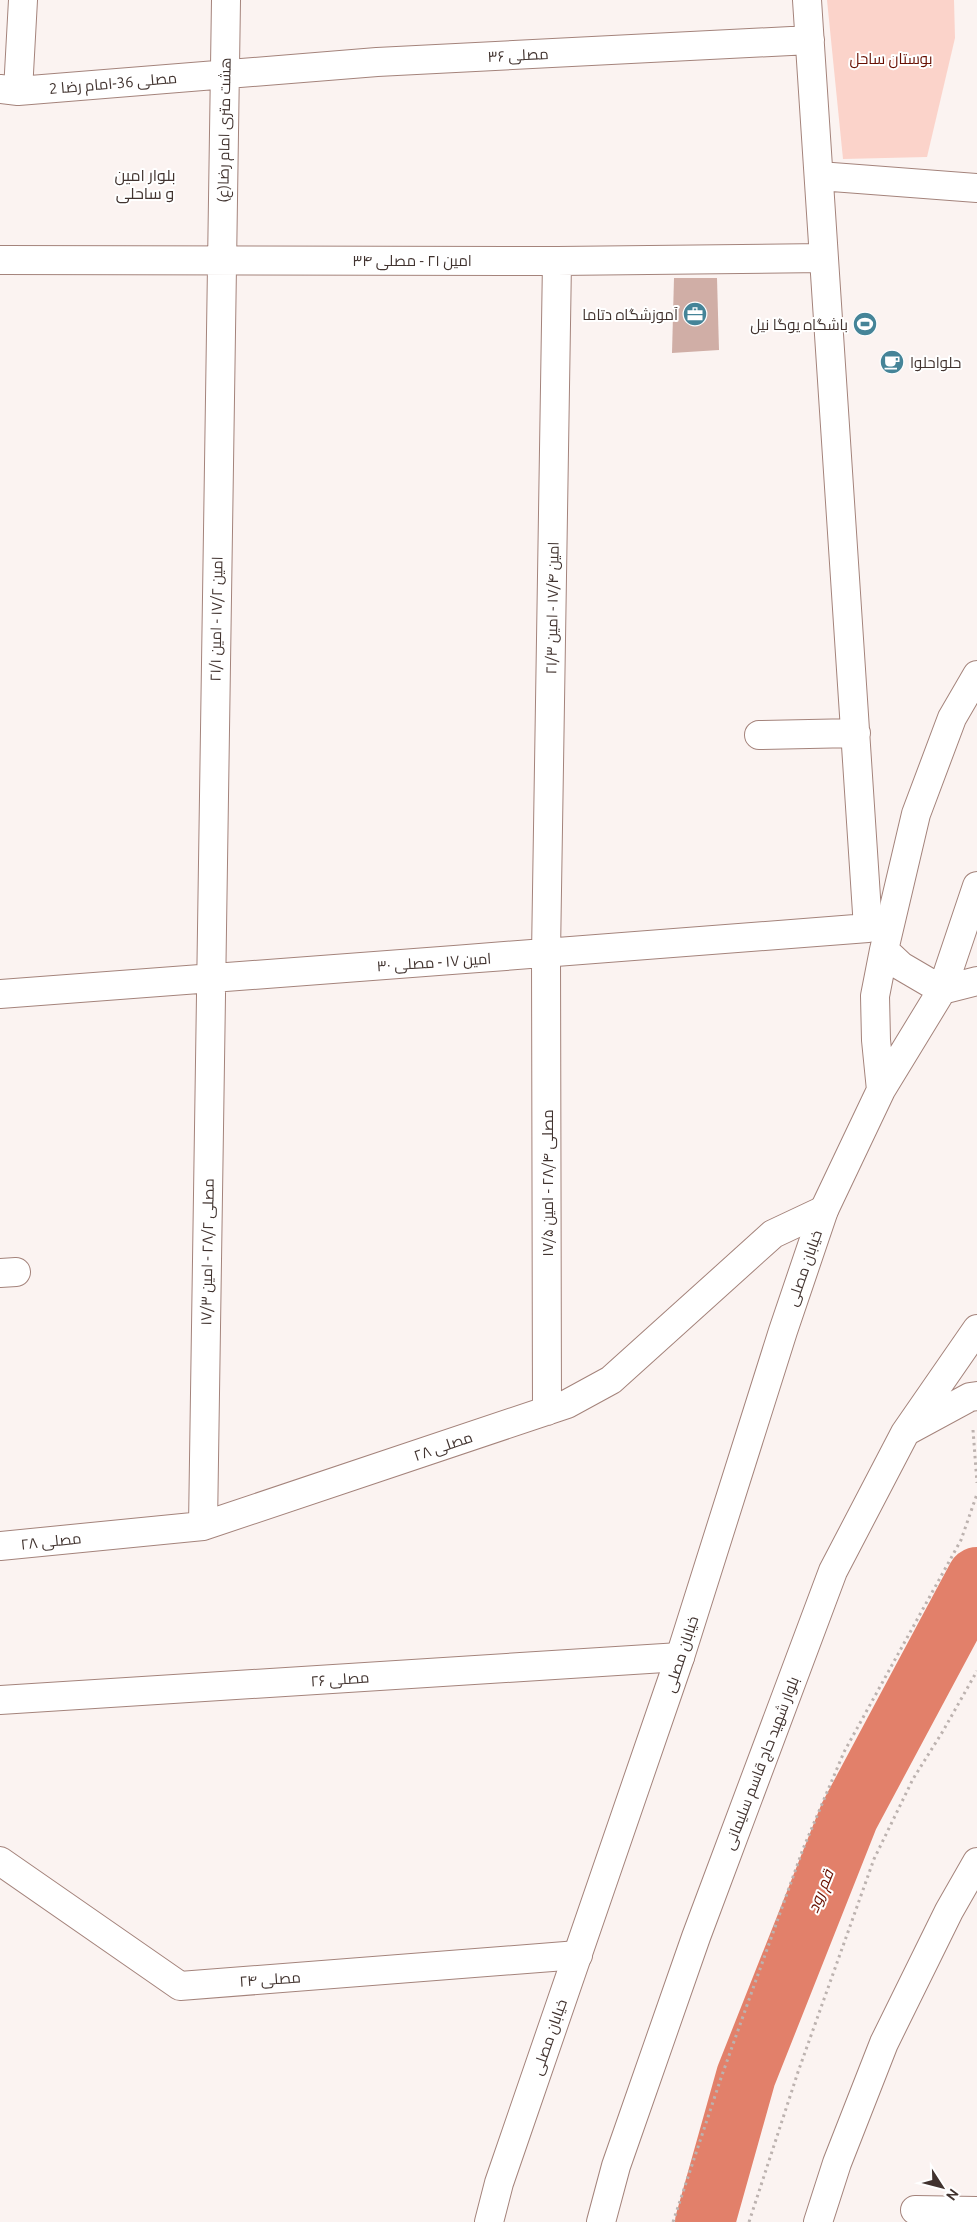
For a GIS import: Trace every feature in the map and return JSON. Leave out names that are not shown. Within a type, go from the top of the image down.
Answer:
[{"type":"street","points":[[9,90],[24,0]]},
{"type":"street","name":"هشت متری امام رضا(ع)","points":[[222,260],[226,0]]},
{"type":"street","points":[[759,736],[856,732],[807,0]]},
{"type":"street","name":"مصلی ۳۶","points":[[225,73],[377,62],[810,40]]},
{"type":"street","name":"مصلی 36-امام رضا 2","points":[[9,90],[225,73]]},
{"type":"street","points":[[819,176],[977,188]]},
{"type":"street","name":"امین ۲۱ - مصلی ۳۴","points":[[0,260],[557,261],[824,258]]},
{"type":"street","name":"امین ۱۷/۲ - امین ۲۱/۱","points":[[210,977],[222,260]]},
{"type":"street","name":"امین ۱۷/۴ - امین ۲۱/۳","points":[[546,954],[557,261]]},
{"type":"street","points":[[881,1090],[876,1040],[875,996],[884,950],[916,814],[952,718],[977,675]]},
{"type":"street","name":"امین ۱۷ - مصلی ۳۰","points":[[0,994],[210,977],[546,954],[868,928],[856,732]]},
{"type":"street","name":"خیابان مصلی","points":[[489,2222],[499,2183],[680,1657],[783,1331],[824,1210],[881,1090],[942,990],[977,886]]},
{"type":"street","points":[[884,950],[901,966],[942,990],[977,982]]},
{"type":"street","name":"مصلی ۲۸/۴ - امین ۱۷/۵","points":[[546,954],[547,1411]]},
{"type":"street","name":"مصلی ۲۸/۲ - امین ۱۷/۳","points":[[203,1526],[210,977]]},
{"type":"street","name":"مصلی ۲۸","points":[[0,1546],[203,1526],[567,1404],[611,1380],[773,1234],[824,1210]]},
{"type":"street","name":"بلوار شهید حاج قاسم سلیمانی","points":[[601,2222],[616,2166],[696,1938],[833,1571],[905,1432],[977,1329]]},
{"type":"street","points":[[905,1432],[974,1396]]},
{"type":"street","name":"مصلی ۲۶","points":[[0,1700],[680,1657]]},
{"type":"street","name":"مصلی ۲۴","points":[[0,1861],[180,1986],[578,1955]]},
{"type":"street","points":[[818,2222],[837,2163],[884,2042],[949,1911],[977,1862]]},
{"type":"street","points":[[915,2210],[977,2211]]},
{"type":"path","points":[[974,1396],[977,1483]]},
{"type":"path","points":[[672,2222],[722,2075],[803,1849],[844,1752],[961,1540],[977,1494]]},
{"type":"path","points":[[749,2222],[798,2072],[874,1859],[913,1779],[943,1732],[977,1671]]},
{"type":"green space","name":"بوستان ساحل","points":[[827,0],[954,0],[955,38],[927,157],[843,159]]},
{"type":"building","name":"آموزشگاه دتاما","points":[[674,278],[717,278],[719,350],[672,353]]},
{"type":"waterway","name":"قم رود","points":[[705,2222],[746,2076],[849,1816],[977,1577]]},
{"type":"place","name":"آموزشگاه دتاما","points":[[695,314]]},
{"type":"place","name":"باشگاه یوگا نیل","points":[[865,324]]},
{"type":"place","name":"حلواحلوا","points":[[892,362]]},
{"type":"district","name":"بلوار امین و ساحلی","points":[[145,184]]}]
